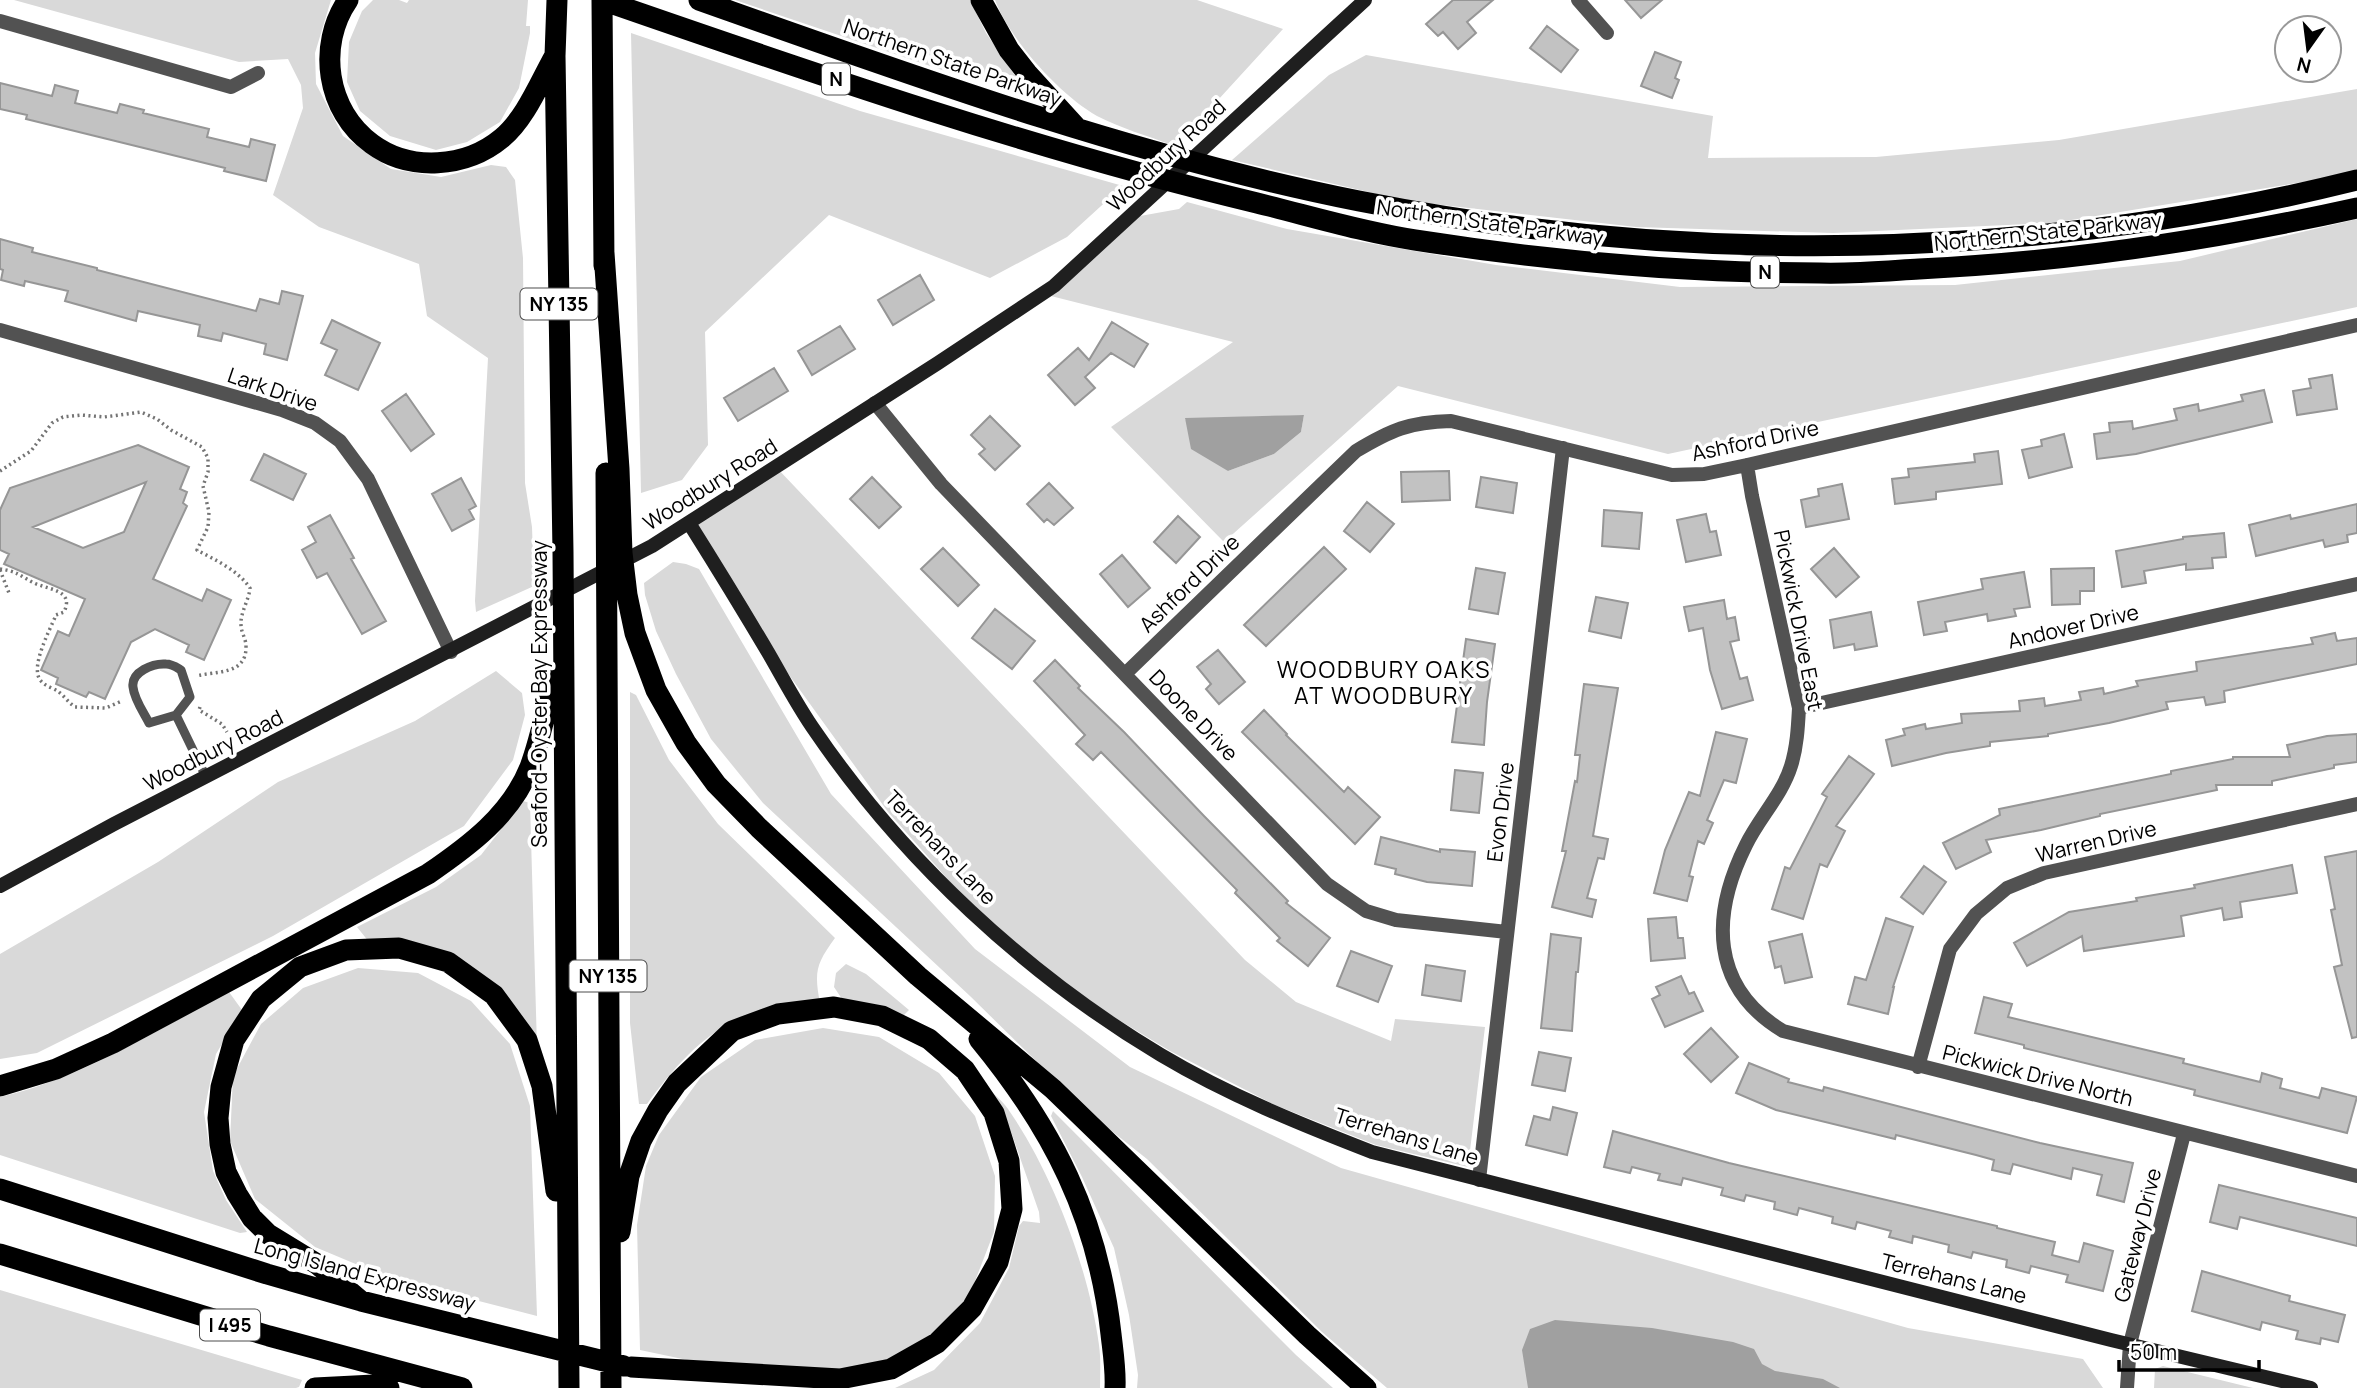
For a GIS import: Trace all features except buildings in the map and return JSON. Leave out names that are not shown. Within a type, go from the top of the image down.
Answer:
[{"type":"highway","points":[[348,0],[336,23],[330,43],[330,75],[340,104],[358,131],[372,144],[392,155],[444,163],[463,160],[483,152],[504,137],[516,123],[555,55]]},
{"type":"highway","name":"Seaford-Oyster Bay Expressway","points":[[557,0],[555,55],[569,1388]]},
{"type":"highway","points":[[602,0],[604,253],[613,473],[622,554],[635,633],[656,690],[686,743],[716,784],[759,828],[918,976],[1053,1089],[1307,1335],[1366,1388]]},
{"type":"highway","name":"Northern State Parkway","points":[[602,0],[851,84],[1071,154],[1176,184],[1411,240],[1567,261],[1713,271],[1825,274],[1996,265],[2116,252],[2264,229],[2357,208]]},
{"type":"highway","name":"Northern State Parkway","points":[[699,0],[921,79],[1080,131],[1257,178],[1357,201],[1524,228],[1628,239],[1746,244],[1891,244],[2022,236],[2126,224],[2232,206],[2357,180]]},
{"type":"highway","points":[[981,0],[1009,50],[1027,74],[1080,131]]},
{"type":"highway","name":"NY 135","points":[[611,1388],[606,656],[613,473]]},
{"type":"highway","points":[[0,1086],[56,1069],[113,1043],[428,874],[471,845],[505,810],[530,768],[562,648]]},
{"type":"highway","points":[[361,1301],[317,1264],[268,1234],[252,1218],[226,1172],[218,1118],[221,1087],[234,1040],[261,999],[300,967],[346,950],[399,948],[448,962],[494,995],[527,1040],[542,1086],[569,1286]]},
{"type":"highway","points":[[918,976],[973,1033],[1014,1082],[1046,1132],[1071,1180],[1093,1242],[1108,1308],[1115,1388]]},
{"type":"highway","points":[[611,1297],[629,1176],[641,1141],[677,1083],[732,1031],[778,1014],[834,1007],[882,1016],[929,1039],[965,1070],[994,1113],[1009,1161],[1012,1209],[998,1262],[992,1274],[972,1308],[937,1343],[891,1369],[840,1379],[631,1367]]},
{"type":"highway","name":"Long Island Expressway","points":[[0,1189],[361,1301],[721,1388]]},
{"type":"highway","name":"I 495","points":[[0,1254],[269,1336],[462,1388]]},
{"type":"highway","points":[[315,1388],[374,1385],[390,1388]]},
{"type":"main road","name":"Woodbury Road","points":[[0,886],[652,546],[875,403],[1054,286],[1365,0]]},
{"type":"main road","name":"Terrehans Lane","points":[[689,523],[815,731],[869,803],[973,914],[1051,980],[1162,1056],[1272,1113],[1372,1152],[2311,1388]]},
{"type":"street","points":[[1578,0],[1607,33]]},
{"type":"street","points":[[0,20],[231,87],[258,73]]},
{"type":"street","name":"Ashford Drive","points":[[1125,674],[1356,451],[1385,433],[1422,422],[1451,421],[1679,476],[1704,474],[2357,325]]},
{"type":"street","name":"Lark Drive","points":[[0,330],[282,410],[315,423],[340,441],[368,479],[451,652]]},
{"type":"street","name":"Doone Drive","points":[[875,403],[941,484],[1327,884],[1366,911],[1396,920],[1507,932]]},
{"type":"street","name":"Evon Drive","points":[[1479,1180],[1563,448]]},
{"type":"street","name":"Pickwick Drive East","points":[[1733,977],[1728,969],[1722,937],[1732,879],[1746,844],[1774,801],[1791,767],[1799,708],[1747,465]]},
{"type":"street","name":"Andover Drive","points":[[1799,708],[2357,584]]},
{"type":"street","name":"Warren Drive","points":[[1918,1067],[1950,949],[1976,914],[2007,888],[2044,873],[2357,804]]},
{"type":"street","name":"Pickwick Drive North","points":[[1733,977],[1748,1003],[1765,1020],[1783,1031],[2357,1177]]},
{"type":"street","name":"Gateway Drive","points":[[2127,1388],[2130,1344],[2184,1134]]},
{"type":"lane","points":[[163,663],[181,670],[190,697],[176,715],[149,723],[132,688],[140,671],[163,663]]},
{"type":"lane","points":[[176,715],[206,777]]},
{"type":"path","points":[[0,471],[31,451],[52,423],[64,417],[104,417],[141,412],[202,447],[208,458],[204,486],[209,512],[208,527],[197,550],[220,562],[245,580],[250,588],[241,626],[246,642],[246,656],[239,666],[229,671],[184,679]]},
{"type":"path","points":[[9,593],[0,570],[16,571],[33,583],[57,590],[66,597],[67,605],[64,612],[56,615],[36,670],[38,679],[45,686],[58,692],[75,708],[106,708],[127,699]]},
{"type":"path","points":[[190,667],[199,688]]},
{"type":"path","points":[[201,699],[199,710],[222,724],[227,733]]},
{"type":"shaded area","points":[[14,0],[331,0],[315,53],[316,84],[343,136],[391,169],[441,177],[491,165],[506,167],[515,180],[523,258],[525,483],[532,527],[534,586],[476,612],[488,358],[427,316],[419,264],[319,227],[273,195],[303,108],[301,85],[288,59],[239,62]]},
{"type":"shaded area","points":[[373,0],[399,0],[407,3],[409,0],[528,0],[526,26],[530,26],[530,33],[519,88],[500,122],[467,142],[436,150],[390,136],[360,111],[347,82],[349,42],[362,11]]},
{"type":"shaded area","points":[[735,0],[970,0],[986,33],[1022,86],[951,73]]},
{"type":"shaded area","points":[[995,0],[1197,0],[1283,29],[1185,136],[1172,145],[1097,116],[1068,95],[1024,49],[1002,16]]},
{"type":"shaded area","points":[[631,33],[860,111],[1123,186],[1067,237],[990,278],[829,215],[705,332],[708,445],[682,480],[641,493]]},
{"type":"shaded area","points":[[1366,55],[1713,116],[1708,158],[1876,157],[2059,140],[2357,89],[2357,170],[2315,180],[2053,223],[1833,233],[1636,227],[1407,201],[1232,160],[1329,75]]},
{"type":"shaded area","points":[[1187,202],[1287,229],[1496,265],[1680,287],[1955,285],[2180,261],[2357,219],[2357,307],[1668,454],[1398,386],[1224,542],[1111,427],[1233,342],[1043,294],[1129,218],[1179,209]],"holes":[[[1304,415],[1301,432],[1274,454],[1228,471],[1185,419]]]},
{"type":"shaded area","points":[[1304,415],[1301,432],[1274,454],[1228,471],[1191,449],[1185,418]]},
{"type":"shaded area","points":[[776,467],[1245,960],[1296,1002],[1391,1041],[1395,1019],[1485,1027],[1468,1167],[1376,1145],[1275,1105],[1170,1051],[1109,1014],[1047,970],[976,911],[888,812],[748,618],[689,523]]},
{"type":"shaded area","points":[[673,562],[699,569],[831,794],[975,949],[1130,1067],[1341,1168],[1908,1328],[2083,1359],[2103,1388],[1387,1388],[1322,1332],[1147,1159],[1089,1113],[970,996],[763,803],[711,739],[656,631],[644,583]]},
{"type":"shaded area","points":[[496,671],[522,693],[525,715],[513,760],[464,826],[273,936],[37,1053],[0,1059],[0,954],[158,862],[278,782],[415,721]]},
{"type":"shaded area","points":[[630,692],[636,695],[669,760],[718,824],[835,938],[818,969],[820,1003],[758,1013],[727,1025],[688,1055],[647,1104],[639,1104],[630,1023]]},
{"type":"shaded area","points":[[523,801],[530,803],[537,1047],[496,988],[369,942],[357,927],[436,887],[481,855]]},
{"type":"shaded area","points":[[846,964],[866,974],[909,1010],[899,1020],[842,999],[834,987],[836,973]]},
{"type":"shaded area","points":[[358,968],[418,973],[471,1001],[510,1044],[530,1106],[537,1316],[389,1278],[315,1247],[255,1199],[230,1141],[233,1076],[261,1024],[303,988]]},
{"type":"shaded area","points":[[229,992],[242,1010],[216,1054],[204,1112],[213,1171],[226,1200],[247,1232],[240,1233],[0,1155],[0,1097],[30,1089],[89,1066]]},
{"type":"shaded area","points":[[823,1028],[879,1037],[939,1073],[975,1116],[995,1176],[994,1232],[970,1294],[936,1331],[890,1360],[836,1374],[711,1365],[640,1350],[637,1225],[646,1166],[659,1135],[701,1077],[755,1040]]},
{"type":"shaded area","points":[[981,1082],[1005,1105],[1024,1134],[1066,1222],[1087,1285],[1094,1316],[1100,1350],[1100,1388],[895,1388],[934,1370],[980,1323],[1009,1268],[1019,1226],[1023,1221],[1040,1223],[1039,1212],[1009,1126]]},
{"type":"shaded area","points":[[1053,1111],[1296,1355],[1333,1388],[1137,1388],[1138,1375],[1129,1315],[1114,1248],[1051,1116]]},
{"type":"shaded area","points":[[0,1290],[302,1380],[296,1388],[0,1388]]},
{"type":"shaded area","points":[[1555,1320],[1652,1328],[1733,1342],[1754,1349],[1762,1364],[1775,1371],[1823,1379],[1840,1388],[1528,1388],[1522,1350],[1530,1329]]},
{"type":"shaded area","points":[[2163,1366],[2253,1388],[2154,1388],[2155,1369]]},
{"type":"district","name":"WOODBURY OAKS AT WOODBURY","points":[[1384,682]]}]
